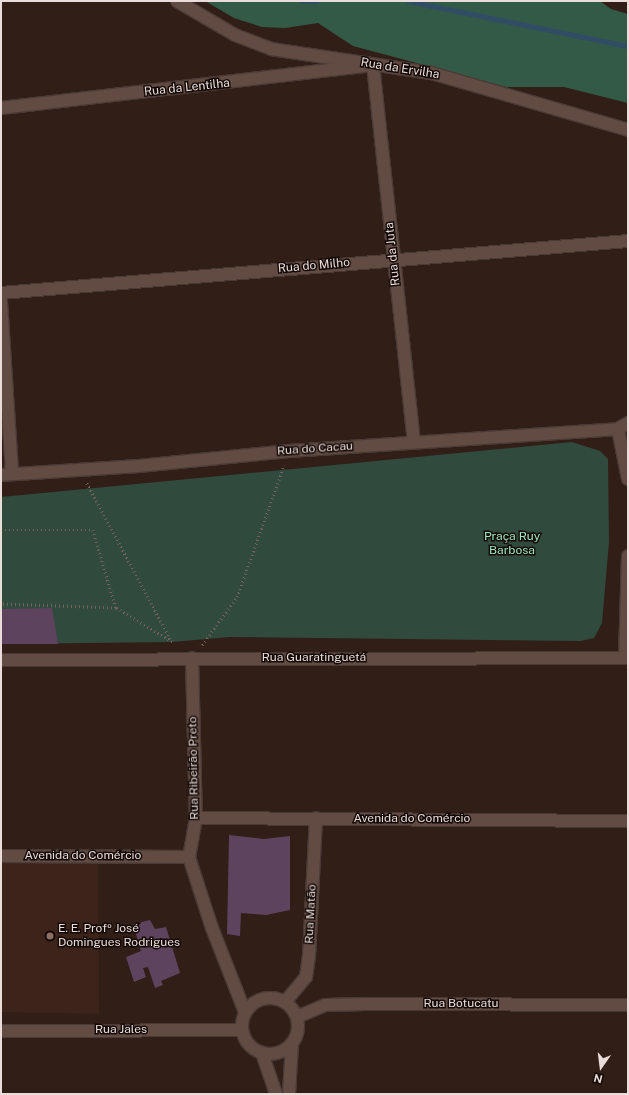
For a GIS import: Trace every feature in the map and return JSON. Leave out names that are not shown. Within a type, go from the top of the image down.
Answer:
[{"type":"street","name":"Rua da Ervilha","points":[[177,1],[234,35],[271,49],[373,66],[431,73],[628,130]]},
{"type":"street","name":"Rua da Lentilha","points":[[1,108],[373,66]]},
{"type":"street","name":"Rua da Juta","points":[[373,66],[414,442]]},
{"type":"street","name":"Rua do Milho","points":[[1,293],[628,241]]},
{"type":"street","points":[[1,302],[7,474]]},
{"type":"street","name":"Rua do Cacau","points":[[7,474],[81,471],[289,451],[623,426]]},
{"type":"street","points":[[623,426],[628,479]]},
{"type":"street","points":[[627,658],[628,556]]},
{"type":"street","name":"Rua Guaratinguetá","points":[[1,660],[192,658],[627,658]]},
{"type":"street","name":"Rua Ribeirão Preto","points":[[189,857],[196,818],[192,658]]},
{"type":"street","name":"Avenida do Comércio","points":[[196,818],[628,821]]},
{"type":"street","name":"Rua Matão","points":[[286,1002],[306,977],[316,818]]},
{"type":"street","name":"Avenida do Comércio","points":[[1,856],[189,857]]},
{"type":"street","points":[[189,857],[245,1012]]},
{"type":"street","points":[[289,1094],[292,1043],[298,1026],[296,1017],[286,1002],[268,998],[250,1005],[245,1012],[242,1030],[248,1044],[262,1053],[279,1052],[292,1043]]},
{"type":"street","name":"Rua Botucatu","points":[[296,1017],[325,1005],[628,1005]]},
{"type":"street","name":"Rua Jales","points":[[1,1031],[242,1030]]},
{"type":"street","points":[[262,1053],[276,1094]]},
{"type":"path","points":[[192,658],[237,597],[289,451]]},
{"type":"path","points":[[1,604],[116,608],[172,642],[81,471]]},
{"type":"path","points":[[1,530],[92,530],[116,608]]},
{"type":"shaded area","name":"E. E. Profº José Domingues Rodrigues","points":[[98,859],[99,1014],[1,1012],[1,860]]},
{"type":"green space","points":[[205,1],[600,1],[611,9],[628,14],[628,103],[564,87],[506,87],[353,46],[318,23],[285,28],[262,27],[234,18]]},
{"type":"green space","name":"Praça Ruy Barbosa","points":[[572,442],[600,451],[608,459],[609,542],[602,623],[594,638],[581,641],[230,637],[172,642],[1,644],[1,497]]},
{"type":"building","points":[[52,608],[58,644],[1,644],[1,609]]},
{"type":"building","points":[[229,835],[264,839],[290,836],[290,910],[266,915],[241,913],[240,936],[227,934]]},
{"type":"building","points":[[150,920],[155,929],[166,927],[180,973],[161,981],[163,985],[155,988],[148,967],[143,968],[146,977],[134,982],[126,957],[141,951],[133,924]]},
{"type":"waterway","points":[[302,1],[316,1]]},
{"type":"waterway","points":[[408,1],[628,46]]},
{"type":"place","name":"E. E. Profº José Domingues Rodrigues","points":[[50,936]]}]
